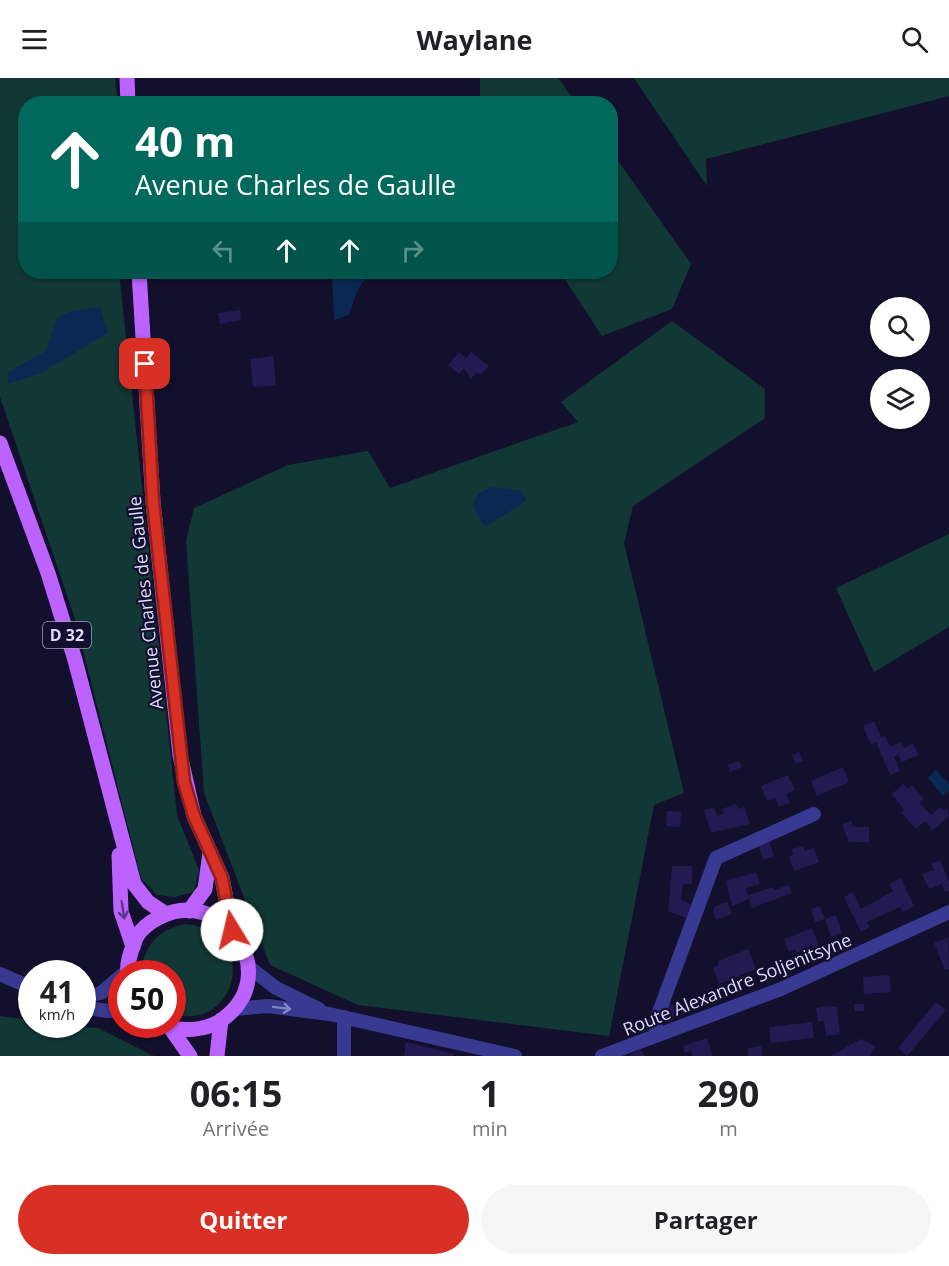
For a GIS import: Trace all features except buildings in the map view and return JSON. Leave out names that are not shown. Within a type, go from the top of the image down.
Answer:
[{"type":"main road","points":[[127,78],[128,96]]},
{"type":"main road","name":"Avenue Charles de Gaulle","points":[[139,279],[153,502],[180,755],[188,799],[222,878],[232,930]]},
{"type":"main road","name":"D 32","points":[[0,443],[48,573],[75,660],[134,884],[148,902],[166,914]]},
{"type":"main road","name":"D 32","points":[[119,831],[121,911],[133,947]]},
{"type":"main road","points":[[189,911],[205,889],[210,853]]},
{"type":"main road","points":[[129,960],[144,927],[166,914],[189,911],[203,913],[232,930],[246,953],[249,968],[246,989],[234,1009],[221,1020],[186,1030]]},
{"type":"main road","points":[[217,1056],[221,1020]]},
{"type":"main road","points":[[175,1038],[189,1056]]},
{"type":"street","points":[[657,1034],[655,1023],[716,858],[814,814]]},
{"type":"street","name":"Route Alexandre Soljenitsyne","points":[[602,1056],[792,984],[949,912]]},
{"type":"street","points":[[249,968],[276,987],[329,1014]]},
{"type":"street","points":[[0,974],[18,982]]},
{"type":"street","points":[[234,1009],[268,1006],[329,1014],[515,1056]]},
{"type":"street","points":[[344,1017],[344,1056]]},
{"type":"green space","points":[[0,78],[115,78],[117,96],[18,96],[18,279],[120,279],[177,815],[199,870],[194,892],[175,897],[157,895],[141,878],[75,619],[0,397]]},
{"type":"green space","points":[[480,78],[558,78],[571,96],[480,96]]},
{"type":"green space","points":[[634,78],[949,78],[949,96],[706,159],[707,186]]},
{"type":"green space","points":[[618,161],[691,264],[672,309],[602,336],[565,279],[618,279]]},
{"type":"green space","points":[[672,321],[765,389],[765,418],[633,506],[624,543],[684,793],[654,805],[609,1036],[358,1005],[270,965],[204,793],[186,541],[194,508],[288,465],[368,451],[390,488],[578,422],[561,402]]},
{"type":"green space","points":[[949,534],[949,627],[874,672],[836,588]]},
{"type":"green space","points":[[186,924],[210,931],[225,944],[232,961],[232,979],[225,996],[213,1009],[195,1016],[186,1015],[186,960],[143,960],[155,939],[176,926]]},
{"type":"green space","points":[[0,1016],[18,1018],[18,1038],[96,1038],[96,1028],[98,1028],[108,1033],[108,1038],[118,1038],[154,1056],[0,1056]]},
{"type":"water","points":[[332,279],[365,279],[358,289],[349,315],[334,320]]},
{"type":"water","points":[[100,307],[108,333],[41,373],[8,384],[8,373],[11,370],[46,351],[57,318],[71,311]]},
{"type":"water","points":[[491,487],[519,490],[526,499],[486,527],[476,513],[473,504],[478,494]]},
{"type":"water","points":[[936,770],[949,784],[949,790],[943,796],[928,778]]},
{"type":"route","points":[[145,364],[153,502],[184,782],[194,816],[222,878],[232,930]]}]
